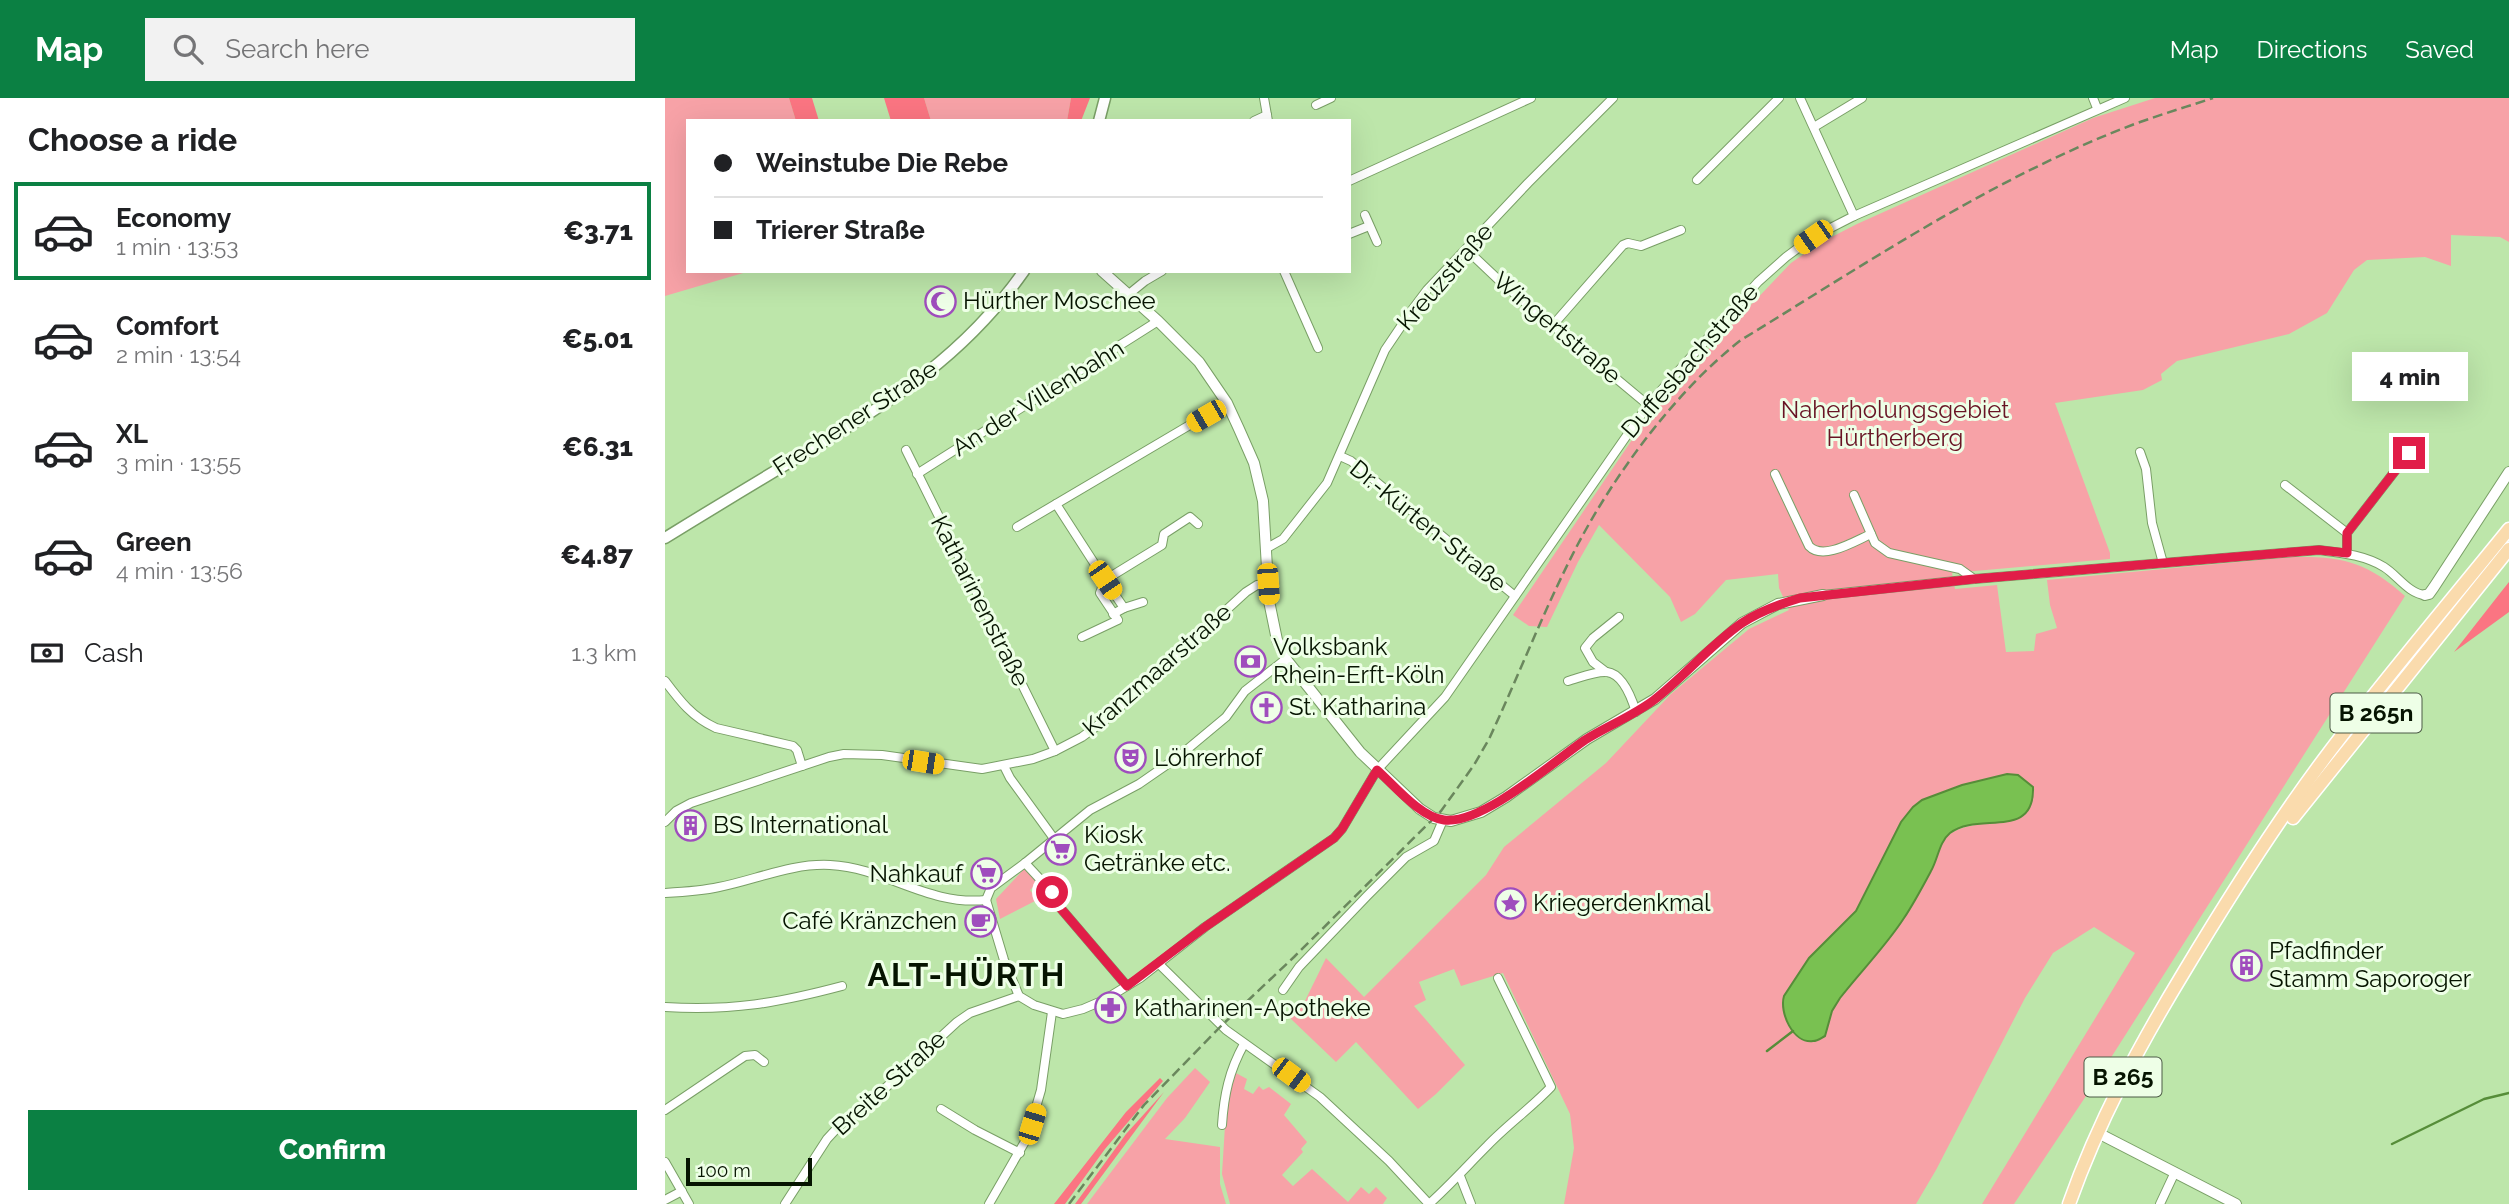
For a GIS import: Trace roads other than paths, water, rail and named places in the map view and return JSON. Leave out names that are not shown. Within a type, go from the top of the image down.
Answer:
[{"type":"main road","points":[[1100,119],[1105,98]]},
{"type":"main road","name":"Frechener Straße","points":[[665,538],[912,385],[960,346],[993,312],[1022,273]]},
{"type":"main road","name":"B 265n","points":[[2244,878],[2329,753],[2509,529]]},
{"type":"main road","name":"B 265n","points":[[2244,878],[2509,549]]},
{"type":"main road","name":"B 265","points":[[2069,1204],[2123,1077],[2158,1013],[2244,878]]},
{"type":"street","points":[[1264,98],[1268,118]]},
{"type":"street","points":[[1316,105],[1331,98]]},
{"type":"street","points":[[1351,180],[1531,98]]},
{"type":"street","name":"Kreuzstraße","points":[[1267,548],[1283,539],[1327,483],[1385,350],[1427,290],[1613,98]]},
{"type":"street","points":[[1697,180],[1779,98]]},
{"type":"street","points":[[1800,98],[1854,216]]},
{"type":"street","points":[[1814,127],[1862,98]]},
{"type":"street","points":[[2093,98],[2097,108]]},
{"type":"street","name":"Duffesbachstraße","points":[[1052,1012],[1063,1014],[1083,1009],[1127,986],[1205,927],[1334,838],[1377,770],[1445,697],[1630,428],[1758,282],[1777,265],[1813,237],[1854,216],[2125,98]]},
{"type":"street","points":[[1364,215],[1377,242]]},
{"type":"street","points":[[1351,233],[1370,226]]},
{"type":"street","points":[[1553,325],[1623,245],[1628,243],[1641,246],[1681,230]]},
{"type":"street","name":"Wingertstraße","points":[[1467,250],[1648,405]]},
{"type":"street","points":[[1104,273],[1199,362],[1227,403],[1259,479],[1272,621],[1286,659],[1377,770],[1420,809],[1443,820],[1461,819],[1481,812],[1506,797],[1587,739],[1655,699],[1742,623],[1778,604],[1823,595],[1974,579],[2319,550],[2347,553],[2369,560],[2386,568],[2418,595],[2425,595],[2434,587],[2509,472]]},
{"type":"street","points":[[1129,294],[1159,273]]},
{"type":"street","points":[[1286,273],[1318,348]]},
{"type":"street","name":"An der Villenbahn","points":[[917,474],[1158,321]]},
{"type":"street","points":[[1017,527],[1227,403]]},
{"type":"street","name":"Katharinenstraße","points":[[906,450],[1055,751]]},
{"type":"street","points":[[2140,452],[2146,469],[2152,523],[2163,563]]},
{"type":"street","points":[[2347,553],[2347,533],[2409,453]]},
{"type":"street","name":"Dr.-Kürten-Straße","points":[[1340,456],[1351,461],[1515,596]]},
{"type":"street","points":[[1775,474],[1814,552],[1831,550],[1871,534]]},
{"type":"street","points":[[2285,485],[2347,533]]},
{"type":"street","points":[[1854,495],[1879,547],[1889,552],[1960,569],[1974,579]]},
{"type":"street","points":[[1056,504],[1124,608]]},
{"type":"street","points":[[1082,637],[1118,620],[1100,593],[1105,580],[1162,545],[1164,534],[1190,517],[1198,524]]},
{"type":"street","name":"Kranzmaarstraße","points":[[665,822],[676,811],[691,803],[829,757],[861,753],[971,769],[1004,766],[1055,751],[1082,737],[1109,717],[1246,592],[1268,584]]},
{"type":"street","points":[[1113,614],[1143,602]]},
{"type":"street","points":[[1619,617],[1585,648],[1593,662],[1613,675],[1627,691],[1636,712]]},
{"type":"street","points":[[989,1204],[1027,1138],[1041,1090],[1052,1012],[1020,996],[1004,960],[986,900],[991,888],[1090,810],[1139,784],[1178,757],[1226,717],[1245,691],[1286,659]]},
{"type":"street","points":[[1568,681],[1606,672]]},
{"type":"street","points":[[665,681],[689,712],[705,723],[793,746],[802,765]]},
{"type":"street","points":[[1004,766],[1055,840]]},
{"type":"street","points":[[1283,990],[1299,967],[1367,896],[1406,858],[1434,841],[1443,820]]},
{"type":"street","points":[[1025,863],[1052,892],[1057,904],[1127,986]]},
{"type":"street","points":[[665,893],[713,888],[776,872],[822,865],[851,867],[938,898],[953,901],[986,900]]},
{"type":"street","points":[[1159,964],[1217,1023],[1320,1097],[1389,1161],[1429,1204],[1460,1176],[1487,1145],[1551,1087],[1498,978]]},
{"type":"street","points":[[665,1007],[716,1009],[759,1005],[842,986]]},
{"type":"street","name":"Breite Straße","points":[[785,1204],[827,1139],[840,1125],[869,1103],[957,1022],[970,1013],[1020,996]]},
{"type":"street","points":[[1223,1125],[1227,1085],[1244,1044]]},
{"type":"street","points":[[665,1110],[745,1056],[755,1055],[764,1062]]},
{"type":"street","points":[[941,1109],[1020,1153]]},
{"type":"street","points":[[2098,1133],[2236,1204]]},
{"type":"street","points":[[665,1161],[689,1204]]},
{"type":"street","points":[[2160,1204],[2175,1172]]},
{"type":"street","points":[[1460,1176],[1471,1204]]},
{"type":"street","points":[[665,1200],[682,1191]]},
{"type":"waterway","points":[[1767,1051],[1793,1031]]},
{"type":"waterway","points":[[2392,1144],[2484,1099],[2509,1093]]},
{"type":"railway","points":[[1069,1204],[1144,1105],[1441,811],[1489,739],[1554,592],[1593,517],[1650,434],[1717,360],[1741,340],[1980,196],[2080,146],[2132,125],[2213,98]]},
{"type":"place","name":"Hürther Moschee","points":[[940,301]]},
{"type":"place","name":"Volksbank Rhein-Erft-Köln","points":[[1250,661]]},
{"type":"place","name":"St. Katharina","points":[[1266,707]]},
{"type":"place","name":"Löhrerhof","points":[[1131,758]]},
{"type":"place","name":"BS International","points":[[690,825]]},
{"type":"place","name":"Kiosk Getränke etc.","points":[[1061,849]]},
{"type":"place","name":"Nahkauf","points":[[986,874]]},
{"type":"place","name":"Kriegerdenkmal","points":[[1510,903]]},
{"type":"place","name":"Café Kränzchen","points":[[980,921]]},
{"type":"place","name":"Pfadfinder Stamm Saporoger","points":[[2246,965]]},
{"type":"place","name":"Katharinen-Apotheke","points":[[1111,1008]]},
{"type":"district","name":"ALT-HÜRTH","points":[[967,975]]},
{"type":"park label","name":"Naherholungsgebiet Hürtherberg","points":[[1895,424]]}]
